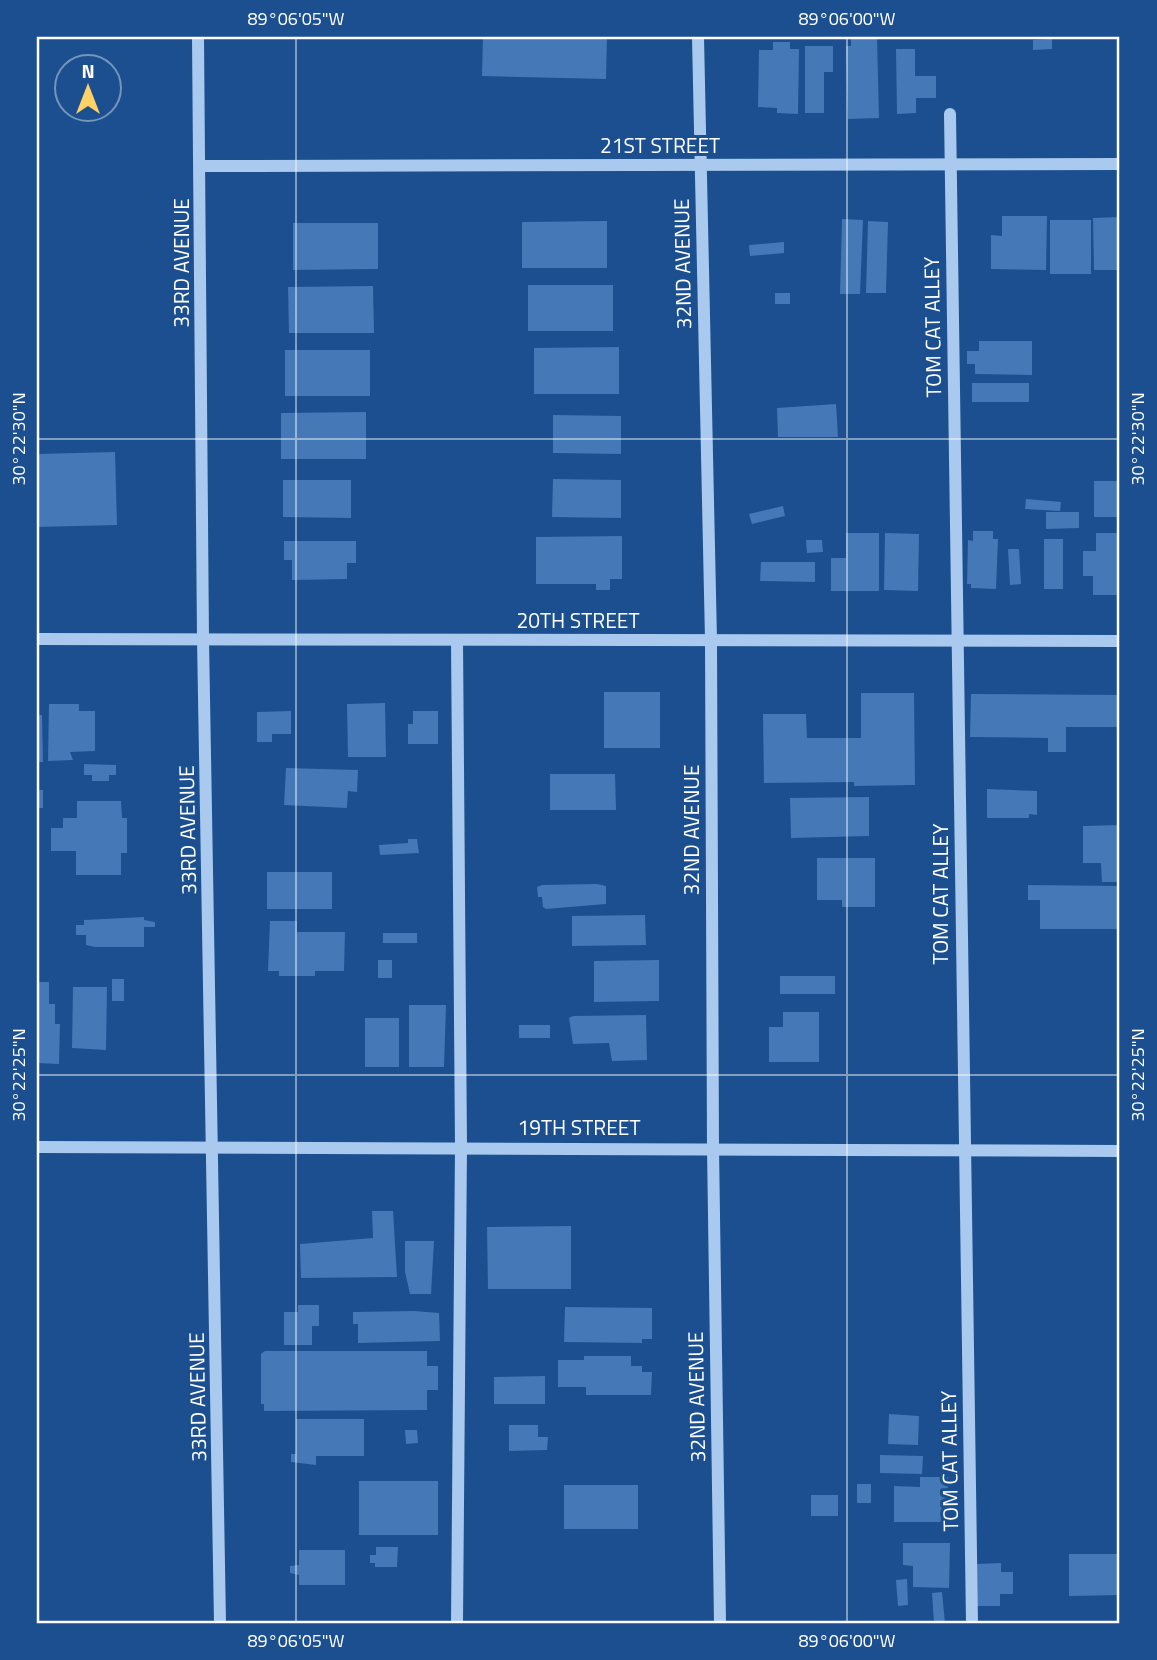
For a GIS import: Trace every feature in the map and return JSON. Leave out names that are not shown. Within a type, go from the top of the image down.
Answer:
[{"type":"street","name":"33RD AVENUE","points":[[198,37],[203,639],[220,1623]]},
{"type":"street","name":"32ND AVENUE","points":[[698,37],[711,640],[713,1147],[720,1623]]},
{"type":"street","name":"TOM CAT ALLEY","points":[[950,114],[948,165],[959,640],[963,1151],[972,1623]]},
{"type":"street","name":"21ST STREET","points":[[200,166],[1120,164]]},
{"type":"street","name":"20TH STREET","points":[[37,639],[1120,641]]},
{"type":"street","points":[[457,640],[461,1147],[457,1623]]},
{"type":"street","name":"19TH STREET","points":[[37,1147],[713,1147],[1120,1151]]},
{"type":"building","points":[[483,37],[607,37],[606,79],[482,76]]},
{"type":"building","points":[[851,37],[877,37],[879,118],[848,119],[846,46],[851,46]]},
{"type":"building","points":[[1052,39],[1052,49],[1033,50],[1033,40]]},
{"type":"building","points":[[773,42],[790,42],[790,49],[799,49],[798,114],[777,113],[777,108],[758,107],[759,50],[773,50]]},
{"type":"building","points":[[805,46],[833,46],[833,72],[824,72],[824,113],[805,113]]},
{"type":"building","points":[[896,49],[915,49],[915,76],[936,76],[936,98],[916,98],[916,113],[897,114]]},
{"type":"building","points":[[1002,216],[1047,216],[1046,270],[991,269],[991,235],[1002,236]]},
{"type":"building","points":[[1120,217],[1120,270],[1094,270],[1093,218]]},
{"type":"building","points":[[842,219],[863,220],[860,294],[840,294]]},
{"type":"building","points":[[1050,220],[1091,220],[1091,274],[1050,274]]},
{"type":"building","points":[[607,221],[607,268],[522,268],[522,222]]},
{"type":"building","points":[[868,221],[888,222],[886,293],[866,293]]},
{"type":"building","points":[[293,223],[378,223],[378,269],[293,270]]},
{"type":"building","points":[[784,242],[784,253],[750,256],[749,245]]},
{"type":"building","points":[[528,285],[613,285],[613,331],[528,331]]},
{"type":"building","points":[[373,286],[374,333],[289,333],[288,287]]},
{"type":"building","points":[[775,293],[790,293],[790,304],[775,304]]},
{"type":"building","points":[[979,341],[1032,341],[1032,375],[975,374],[975,364],[967,364],[967,351],[979,351]]},
{"type":"building","points":[[619,347],[619,394],[534,394],[534,348]]},
{"type":"building","points":[[285,350],[370,350],[370,396],[285,396]]},
{"type":"building","points":[[972,383],[1029,383],[1029,402],[972,402]]},
{"type":"building","points":[[836,404],[838,437],[778,437],[777,408]]},
{"type":"building","points":[[366,412],[366,459],[281,459],[281,413]]},
{"type":"building","points":[[553,415],[621,416],[621,454],[553,453]]},
{"type":"building","points":[[115,452],[117,525],[37,527],[37,454]]},
{"type":"building","points":[[553,479],[621,480],[621,518],[552,517]]},
{"type":"building","points":[[283,480],[351,480],[351,518],[283,517]]},
{"type":"building","points":[[1094,481],[1120,481],[1120,517],[1094,517]]},
{"type":"building","points":[[1026,499],[1061,502],[1060,511],[1025,509]]},
{"type":"building","points":[[783,506],[785,516],[752,524],[749,514]]},
{"type":"building","points":[[1046,512],[1079,512],[1079,528],[1046,529]]},
{"type":"building","points":[[973,531],[993,531],[993,539],[998,539],[996,589],[971,588],[971,584],[967,584],[968,540],[973,541]]},
{"type":"building","points":[[846,533],[879,533],[879,591],[831,591],[831,558],[846,558]]},
{"type":"building","points":[[885,533],[919,534],[918,591],[884,590]]},
{"type":"building","points":[[1096,533],[1120,533],[1120,595],[1093,595],[1093,576],[1083,576],[1083,551],[1096,551]]},
{"type":"building","points":[[622,536],[622,579],[610,579],[610,590],[596,590],[596,584],[536,584],[536,537]]},
{"type":"building","points":[[1044,539],[1063,539],[1063,589],[1044,589]]},
{"type":"building","points":[[806,540],[822,540],[823,552],[807,553]]},
{"type":"building","points":[[284,541],[356,541],[356,563],[347,563],[347,579],[292,580],[292,560],[284,560]]},
{"type":"building","points":[[1008,549],[1019,549],[1021,584],[1010,585]]},
{"type":"building","points":[[761,562],[815,562],[815,582],[760,581]]},
{"type":"building","points":[[604,692],[660,692],[660,748],[604,748]]},
{"type":"building","points":[[861,693],[914,693],[915,785],[854,786],[854,782],[764,783],[763,714],[806,714],[807,738],[861,738]]},
{"type":"building","points":[[971,694],[1120,695],[1120,727],[1066,727],[1066,752],[1048,752],[1048,738],[970,737]]},
{"type":"building","points":[[385,703],[386,757],[348,757],[347,704]]},
{"type":"building","points":[[49,704],[79,704],[79,711],[95,711],[95,751],[70,752],[73,760],[48,761]]},
{"type":"building","points":[[291,711],[291,734],[272,734],[272,742],[257,742],[257,712]]},
{"type":"building","points":[[413,711],[438,711],[438,744],[408,744],[408,724],[413,724]]},
{"type":"building","points":[[37,715],[42,715],[43,762],[37,762]]},
{"type":"building","points":[[84,764],[116,765],[116,775],[109,775],[109,781],[92,781],[92,775],[84,775]]},
{"type":"building","points":[[286,768],[358,770],[357,792],[348,791],[347,808],[284,805]]},
{"type":"building","points":[[550,774],[615,774],[616,810],[550,810]]},
{"type":"building","points":[[987,789],[1037,791],[1037,815],[1029,814],[1029,818],[987,818]]},
{"type":"building","points":[[37,790],[43,790],[43,808],[37,808]]},
{"type":"building","points":[[869,797],[869,836],[791,838],[790,798]]},
{"type":"building","points":[[77,801],[121,801],[122,818],[127,818],[127,853],[121,853],[121,875],[76,875],[76,851],[51,851],[51,828],[63,828],[63,818],[77,818]]},
{"type":"building","points":[[1120,825],[1120,882],[1102,882],[1101,863],[1083,863],[1083,826]]},
{"type":"building","points":[[408,839],[417,839],[419,853],[380,855],[379,845],[408,843]]},
{"type":"building","points":[[817,858],[875,858],[875,907],[842,907],[842,900],[817,900]]},
{"type":"building","points":[[267,872],[332,872],[332,909],[267,909]]},
{"type":"building","points":[[542,885],[606,886],[606,904],[546,909],[543,907],[542,897],[538,897],[537,887]]},
{"type":"building","points":[[1028,885],[1120,886],[1120,929],[1040,929],[1040,900],[1028,900]]},
{"type":"building","points":[[645,915],[646,945],[572,946],[572,916]]},
{"type":"building","points":[[144,917],[144,920],[155,922],[155,927],[144,927],[144,947],[95,947],[86,945],[86,935],[76,935],[76,925],[84,925],[84,920]]},
{"type":"building","points":[[270,921],[297,921],[297,932],[345,932],[344,971],[315,971],[315,976],[279,976],[279,971],[268,971]]},
{"type":"building","points":[[383,933],[417,933],[417,943],[383,943]]},
{"type":"building","points":[[378,960],[392,960],[392,978],[378,978]]},
{"type":"building","points":[[659,960],[659,1001],[594,1002],[594,961]]},
{"type":"building","points":[[780,976],[835,976],[835,994],[780,994]]},
{"type":"building","points":[[112,979],[124,979],[124,1001],[112,1001]]},
{"type":"building","points":[[37,982],[49,982],[49,1004],[55,1004],[55,1024],[60,1024],[59,1064],[37,1063]]},
{"type":"building","points":[[73,987],[107,987],[106,1050],[72,1048]]},
{"type":"building","points":[[409,1005],[446,1005],[444,1067],[409,1067]]},
{"type":"building","points":[[783,1012],[819,1012],[819,1062],[769,1062],[769,1027],[783,1027]]},
{"type":"building","points":[[646,1015],[647,1060],[612,1061],[609,1043],[573,1044],[569,1018],[573,1016]]},
{"type":"building","points":[[365,1018],[399,1018],[399,1067],[365,1067]]},
{"type":"building","points":[[519,1025],[550,1025],[550,1038],[519,1038]]},
{"type":"building","points":[[372,1211],[393,1211],[397,1277],[301,1278],[300,1244],[373,1238]]},
{"type":"building","points":[[571,1226],[571,1289],[488,1289],[487,1227]]},
{"type":"building","points":[[405,1241],[434,1241],[431,1294],[410,1294],[405,1272]]},
{"type":"building","points":[[298,1305],[319,1305],[319,1326],[312,1326],[312,1345],[284,1345],[284,1312],[298,1312]]},
{"type":"building","points":[[565,1307],[652,1308],[652,1339],[642,1339],[642,1343],[564,1342]]},
{"type":"building","points":[[353,1312],[439,1313],[440,1341],[358,1343],[358,1324],[353,1324]]},
{"type":"building","points":[[265,1351],[427,1351],[427,1366],[438,1366],[438,1390],[427,1390],[427,1410],[264,1411],[264,1404],[261,1404],[261,1354]]},
{"type":"building","points":[[584,1356],[631,1356],[631,1366],[642,1366],[642,1372],[652,1372],[651,1395],[586,1395],[586,1387],[558,1387],[558,1360],[584,1360]]},
{"type":"building","points":[[545,1376],[545,1404],[494,1404],[494,1377]]},
{"type":"building","points":[[889,1414],[919,1416],[918,1445],[888,1444]]},
{"type":"building","points":[[296,1419],[364,1419],[364,1456],[316,1456],[316,1465],[291,1462],[291,1454],[296,1454]]},
{"type":"building","points":[[509,1425],[538,1425],[538,1437],[548,1437],[547,1450],[509,1451]]},
{"type":"building","points":[[405,1430],[417,1430],[418,1443],[406,1444]]},
{"type":"building","points":[[880,1455],[923,1456],[922,1474],[880,1473]]},
{"type":"building","points":[[920,1477],[948,1477],[947,1522],[894,1522],[894,1486],[920,1487]]},
{"type":"building","points":[[359,1481],[438,1481],[438,1535],[359,1535]]},
{"type":"building","points":[[857,1484],[871,1484],[871,1503],[857,1503]]},
{"type":"building","points":[[564,1485],[638,1485],[638,1529],[564,1529]]},
{"type":"building","points":[[811,1495],[838,1495],[838,1516],[811,1516]]},
{"type":"building","points":[[903,1543],[950,1543],[949,1588],[913,1587],[913,1566],[903,1565]]},
{"type":"building","points":[[376,1547],[398,1547],[397,1567],[375,1567],[375,1563],[370,1563],[370,1555],[376,1555]]},
{"type":"building","points":[[299,1550],[345,1550],[345,1585],[299,1585],[299,1575],[290,1573],[290,1566],[299,1565]]},
{"type":"building","points":[[1069,1554],[1120,1554],[1120,1595],[1069,1596]]},
{"type":"building","points":[[1001,1563],[1001,1572],[1013,1572],[1013,1594],[1000,1594],[1000,1606],[977,1606],[977,1564]]},
{"type":"building","points":[[907,1579],[908,1605],[898,1606],[896,1580]]},
{"type":"building","points":[[942,1592],[945,1623],[934,1623],[932,1593]]}]
